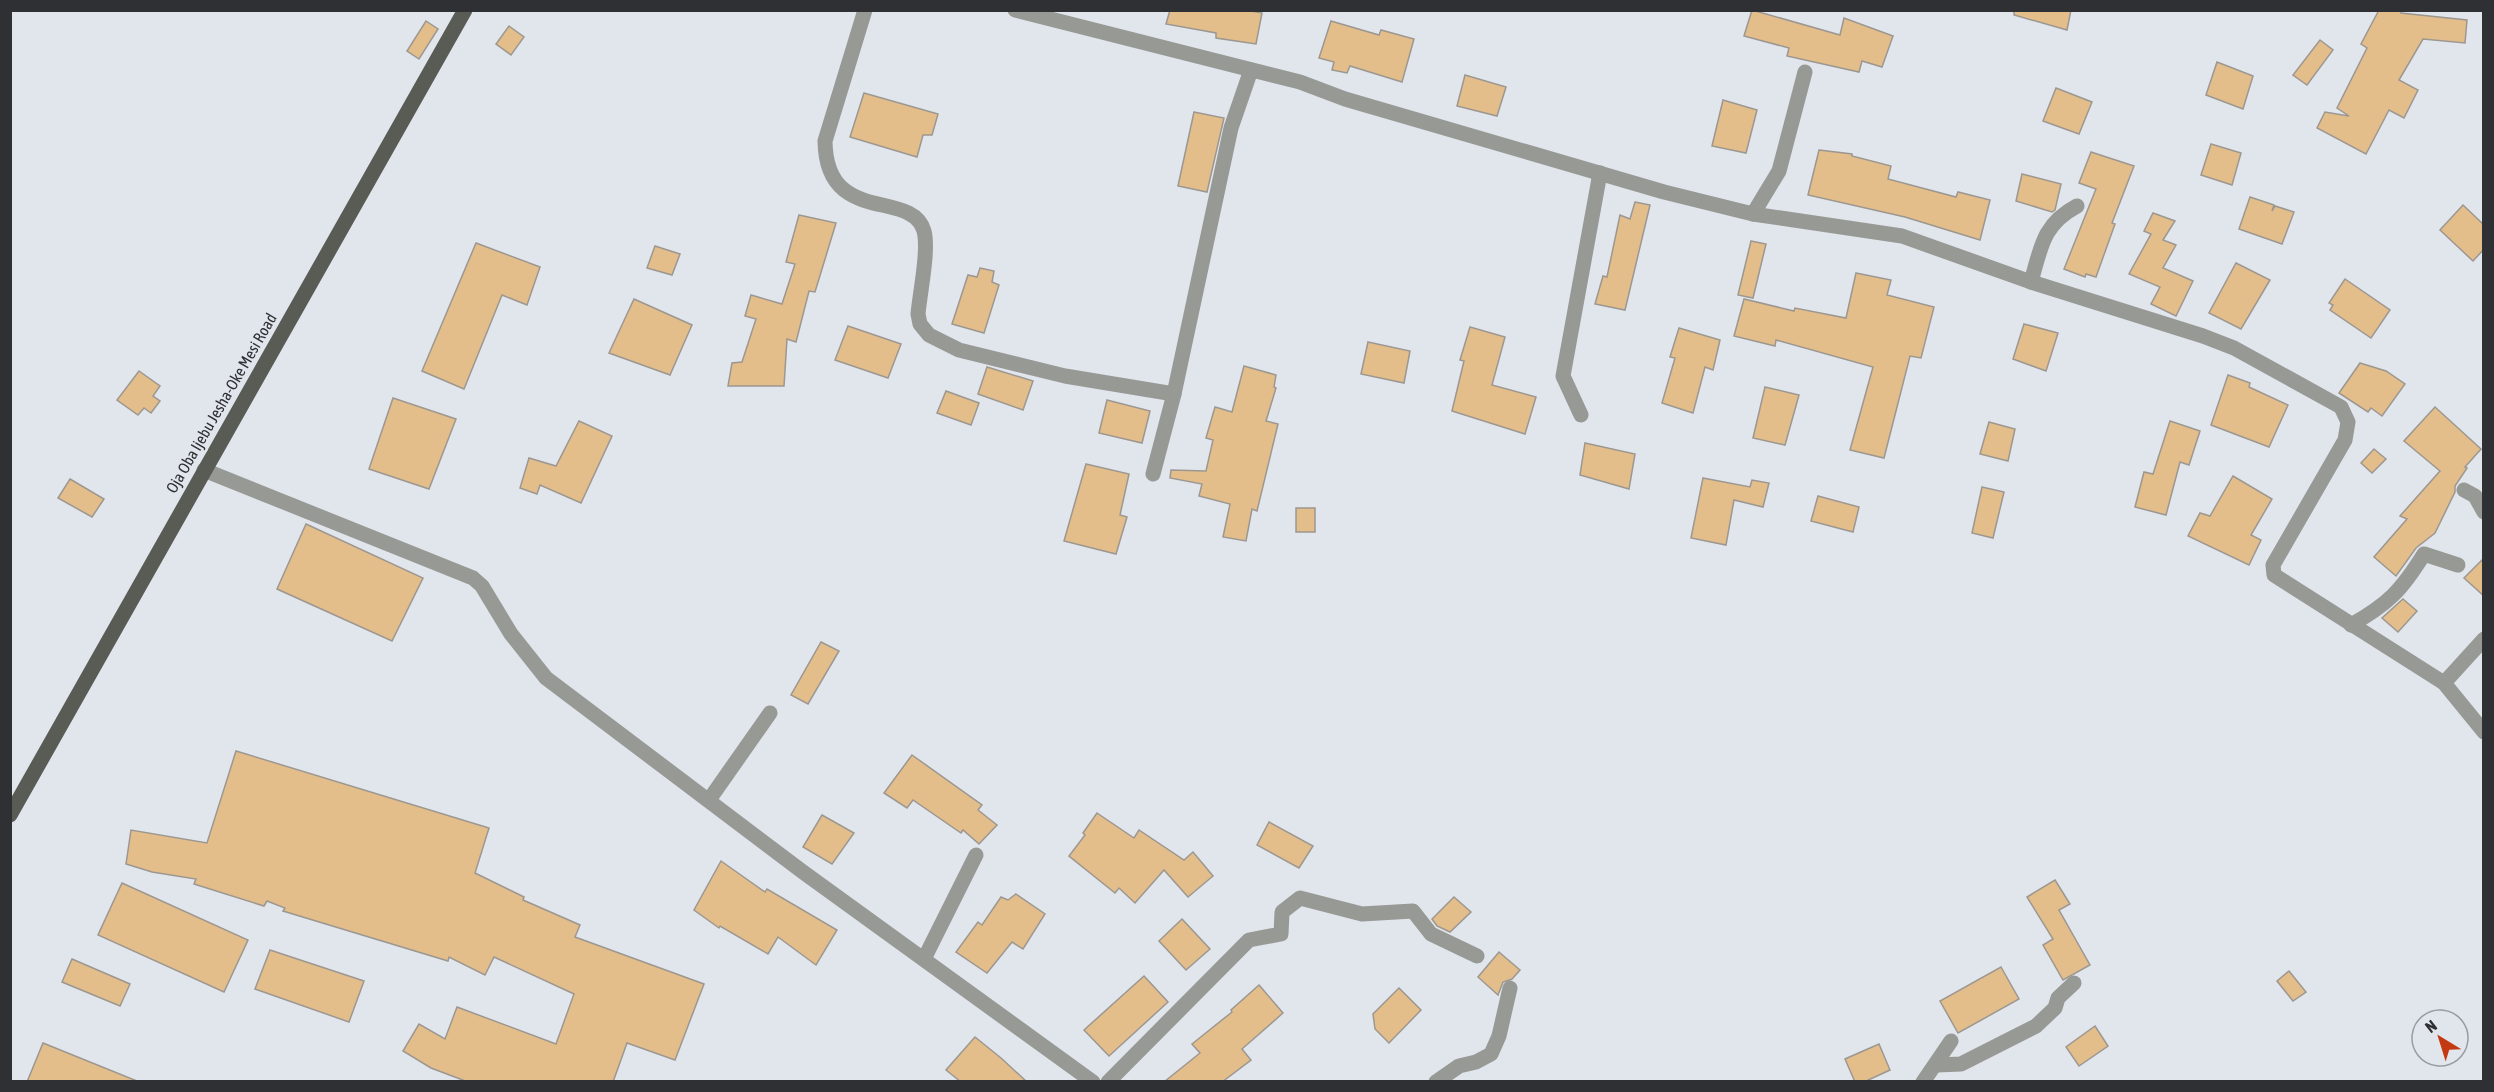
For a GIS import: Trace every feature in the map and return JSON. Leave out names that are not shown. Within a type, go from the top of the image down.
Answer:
[{"type":"main road","name":"Oja Oba Ijebu Jesha-Oke Mesi Road","points":[[10,814],[465,10]]},
{"type":"street","points":[[865,10],[825,141],[825,161],[831,176],[843,189],[855,197],[911,214],[920,223],[924,231],[925,250],[918,314],[920,324],[929,335],[959,350],[1055,373],[1174,394]]},
{"type":"street","points":[[1015,10],[1300,82],[1345,99],[1600,174],[1753,214],[1902,236],[2031,282],[2224,344],[2341,407],[2348,422],[2345,440],[2284,541],[2272,570],[2274,574],[2444,682],[2484,732]]},
{"type":"street","points":[[1153,474],[1174,394],[1231,128],[1251,70]]},
{"type":"street","points":[[1753,214],[1779,171],[1805,72]]},
{"type":"street","points":[[1581,415],[1563,376],[1600,174]]},
{"type":"street","points":[[2031,282],[2043,240],[2050,226],[2064,213],[2077,206]]},
{"type":"street","points":[[204,470],[473,578],[482,586],[511,634],[546,678],[1093,1082]]},
{"type":"street","points":[[2464,490],[2475,496],[2484,512]]},
{"type":"street","points":[[2351,625],[2384,606],[2410,577],[2424,554],[2458,565]]},
{"type":"street","points":[[2444,682],[2484,639]]},
{"type":"street","points":[[709,800],[770,713]]},
{"type":"street","points":[[924,959],[976,855]]},
{"type":"street","points":[[1108,1082],[1249,940],[1281,934],[1282,912],[1300,898],[1362,914],[1413,911],[1431,934],[1477,956]]},
{"type":"street","points":[[1937,1065],[1960,1064],[2036,1026],[2055,1008],[2058,998],[2074,982]]},
{"type":"street","points":[[1436,1082],[1459,1066],[1476,1062],[1491,1054],[1499,1036],[1510,988]]},
{"type":"street","points":[[1923,1082],[1937,1065],[1951,1041]]},
{"type":"building","points":[[1170,10],[1246,10],[1262,13],[1256,44],[1216,38],[1216,33],[1166,24]]},
{"type":"building","points":[[1752,10],[1840,35],[1844,18],[1893,36],[1882,67],[1862,61],[1859,72],[1787,56],[1789,48],[1744,36]]},
{"type":"building","points":[[2014,10],[2071,10],[2067,30],[2014,15]]},
{"type":"building","points":[[2379,10],[2401,10],[2401,13],[2467,20],[2465,43],[2423,39],[2399,80],[2418,90],[2404,118],[2389,110],[2366,154],[2317,128],[2325,112],[2349,116],[2337,108],[2367,48],[2361,44]]},
{"type":"building","points":[[426,21],[438,29],[419,59],[407,51]]},
{"type":"building","points":[[1331,21],[1379,35],[1381,30],[1414,39],[1402,82],[1350,66],[1347,73],[1332,70],[1334,62],[1319,58]]},
{"type":"building","points":[[509,26],[524,37],[511,55],[496,44]]},
{"type":"building","points":[[2320,40],[2333,50],[2307,85],[2293,75]]},
{"type":"building","points":[[2217,62],[2253,76],[2243,109],[2206,95]]},
{"type":"building","points":[[1465,75],[1506,87],[1497,116],[1457,106]]},
{"type":"building","points":[[2056,88],[2092,102],[2079,134],[2043,121]]},
{"type":"building","points":[[864,93],[938,114],[932,135],[923,135],[917,157],[850,137]]},
{"type":"building","points":[[1723,100],[1757,110],[1746,153],[1712,146]]},
{"type":"building","points":[[1194,112],[1224,118],[1207,192],[1178,186]]},
{"type":"building","points":[[2211,144],[2241,153],[2232,185],[2201,175]]},
{"type":"building","points":[[1819,150],[1852,154],[1852,156],[1891,166],[1888,179],[1956,197],[1958,192],[1990,200],[1980,240],[1905,217],[1808,195]]},
{"type":"building","points":[[2091,152],[2134,166],[2112,223],[2115,224],[2096,277],[2086,274],[2085,277],[2064,269],[2096,189],[2079,183]]},
{"type":"building","points":[[2022,174],[2061,184],[2055,210],[2052,212],[2016,201]]},
{"type":"building","points":[[2250,197],[2274,205],[2272,211],[2275,206],[2294,212],[2282,244],[2239,229]]},
{"type":"building","points":[[1635,202],[1650,205],[1625,310],[1595,304],[1603,276],[1607,277],[1620,215],[1630,219]]},
{"type":"building","points":[[2463,205],[2484,225],[2484,249],[2473,261],[2440,230]]},
{"type":"building","points":[[2153,213],[2175,221],[2163,240],[2176,245],[2163,268],[2193,281],[2176,316],[2151,304],[2160,287],[2129,274],[2151,234],[2144,231]]},
{"type":"building","points":[[799,215],[836,223],[815,292],[809,291],[796,342],[787,339],[784,386],[728,386],[732,363],[742,362],[756,319],[745,316],[751,295],[782,304],[795,264],[786,262]]},
{"type":"building","points":[[1751,241],[1766,244],[1753,298],[1738,295]]},
{"type":"building","points":[[476,243],[540,267],[527,305],[502,295],[464,389],[422,371]]},
{"type":"building","points":[[655,246],[680,254],[672,275],[647,268]]},
{"type":"building","points":[[2236,263],[2270,280],[2241,329],[2209,313]]},
{"type":"building","points":[[980,268],[994,271],[992,282],[999,285],[984,333],[952,324],[968,275],[977,277]]},
{"type":"building","points":[[1856,273],[1891,280],[1887,295],[1934,307],[1921,358],[1910,356],[1884,458],[1850,450],[1873,367],[1776,340],[1775,346],[1734,336],[1744,299],[1794,311],[1795,308],[1846,318]]},
{"type":"building","points":[[2345,279],[2390,310],[2371,338],[2330,310],[2333,305],[2329,303]]},
{"type":"building","points":[[634,299],[692,325],[670,375],[609,353]]},
{"type":"building","points":[[2024,324],[2058,333],[2046,371],[2013,359]]},
{"type":"building","points":[[848,326],[901,344],[888,378],[835,360]]},
{"type":"building","points":[[1470,327],[1505,337],[1492,385],[1536,397],[1525,434],[1452,411],[1464,361],[1460,360]]},
{"type":"building","points":[[1679,328],[1720,340],[1713,370],[1705,367],[1693,413],[1662,403],[1675,358],[1670,357]]},
{"type":"building","points":[[1368,342],[1410,351],[1404,383],[1361,374]]},
{"type":"building","points":[[2360,363],[2386,371],[2405,384],[2382,416],[2371,408],[2368,412],[2339,393]]},
{"type":"building","points":[[1244,366],[1276,375],[1274,387],[1276,388],[1266,421],[1278,424],[1257,511],[1252,509],[1246,541],[1223,537],[1230,504],[1199,496],[1202,484],[1170,478],[1171,470],[1206,471],[1213,440],[1206,438],[1215,407],[1232,412]]},
{"type":"building","points":[[987,367],[1033,381],[1023,410],[978,394]]},
{"type":"building","points":[[139,371],[160,386],[153,396],[160,401],[151,413],[144,408],[138,415],[117,400]]},
{"type":"building","points":[[2228,375],[2250,383],[2249,387],[2288,405],[2269,447],[2211,425]]},
{"type":"building","points":[[1765,387],[1799,395],[1785,445],[1753,438]]},
{"type":"building","points":[[946,391],[979,403],[971,425],[937,413]]},
{"type":"building","points":[[393,398],[456,419],[429,489],[369,469]]},
{"type":"building","points":[[1107,400],[1150,411],[1142,443],[1099,433]]},
{"type":"building","points":[[2435,407],[2481,449],[2465,467],[2467,468],[2455,486],[2455,492],[2435,533],[2416,548],[2396,576],[2374,557],[2407,519],[2400,516],[2440,471],[2404,441]]},
{"type":"building","points":[[579,421],[612,436],[581,503],[540,485],[537,494],[520,488],[529,458],[556,466]]},
{"type":"building","points":[[2170,421],[2200,431],[2189,465],[2180,462],[2166,515],[2135,507],[2144,472],[2153,474]]},
{"type":"building","points":[[1989,422],[2015,429],[2008,461],[1980,454]]},
{"type":"building","points":[[1585,443],[1635,454],[1629,489],[1580,475]]},
{"type":"building","points":[[2374,449],[2386,459],[2372,473],[2361,463]]},
{"type":"building","points":[[1086,464],[1129,474],[1120,515],[1127,517],[1116,554],[1064,541]]},
{"type":"building","points":[[2233,476],[2272,499],[2251,535],[2261,540],[2249,565],[2188,536],[2200,513],[2210,516]]},
{"type":"building","points":[[1703,478],[1750,487],[1752,480],[1769,483],[1763,507],[1734,500],[1726,545],[1691,538]]},
{"type":"building","points":[[70,479],[104,499],[92,517],[58,498]]},
{"type":"building","points":[[1982,487],[2004,492],[1993,538],[1972,533]]},
{"type":"building","points":[[1818,496],[1859,507],[1853,532],[1811,521]]},
{"type":"building","points":[[1296,508],[1315,508],[1315,532],[1296,532]]},
{"type":"building","points":[[306,524],[423,578],[392,641],[277,589]]},
{"type":"building","points":[[2484,558],[2484,596],[2464,578]]},
{"type":"building","points":[[2403,599],[2417,611],[2398,632],[2382,618]]},
{"type":"building","points":[[821,642],[839,651],[808,704],[791,695]]},
{"type":"building","points":[[236,751],[489,828],[475,873],[524,897],[523,900],[580,925],[575,937],[704,984],[675,1060],[627,1043],[613,1082],[468,1082],[431,1068],[403,1051],[419,1024],[445,1039],[457,1007],[556,1044],[574,994],[494,957],[485,975],[449,957],[448,961],[283,911],[285,908],[267,901],[264,906],[194,884],[196,879],[152,872],[126,864],[131,830],[207,843]]},
{"type":"building","points":[[912,755],[982,805],[978,810],[997,825],[979,844],[963,830],[961,833],[913,800],[907,808],[884,793]]},
{"type":"building","points":[[1097,813],[1134,838],[1139,830],[1184,860],[1193,852],[1213,876],[1188,897],[1164,870],[1135,903],[1119,888],[1115,893],[1069,856],[1085,835],[1083,833]]},
{"type":"building","points":[[822,815],[854,833],[832,864],[803,847]]},
{"type":"building","points":[[1269,822],[1313,846],[1299,868],[1257,845]]},
{"type":"building","points":[[721,861],[765,892],[767,889],[837,930],[816,965],[778,937],[768,954],[720,926],[719,928],[694,910]]},
{"type":"building","points":[[2055,880],[2070,904],[2059,910],[2090,965],[2063,980],[2043,945],[2053,939],[2027,897]]},
{"type":"building","points":[[122,883],[248,940],[224,992],[98,935]]},
{"type":"building","points":[[1016,894],[1045,914],[1023,949],[1012,942],[987,973],[956,952],[978,922],[982,925],[1001,897],[1008,900]]},
{"type":"building","points":[[1454,897],[1471,912],[1450,932],[1437,926],[1432,919]]},
{"type":"building","points":[[1182,919],[1210,949],[1186,970],[1159,941]]},
{"type":"building","points":[[270,950],[364,981],[349,1022],[255,989]]},
{"type":"building","points":[[1499,952],[1520,970],[1512,979],[1503,982],[1498,995],[1478,977]]},
{"type":"building","points":[[72,959],[130,984],[120,1006],[62,982]]},
{"type":"building","points":[[2001,967],[2019,999],[1958,1033],[1940,1001]]},
{"type":"building","points":[[2289,971],[2306,992],[2293,1001],[2277,981]]},
{"type":"building","points":[[1144,976],[1168,1002],[1109,1056],[1084,1030]]},
{"type":"building","points":[[1259,985],[1283,1013],[1242,1049],[1251,1060],[1222,1082],[1164,1082],[1200,1053],[1192,1044],[1232,1012],[1231,1010]]},
{"type":"building","points":[[1399,988],[1421,1010],[1389,1043],[1375,1029],[1373,1014]]},
{"type":"building","points":[[2095,1026],[2108,1046],[2079,1066],[2066,1047]]},
{"type":"building","points":[[975,1037],[1027,1082],[961,1082],[946,1070]]},
{"type":"building","points":[[43,1043],[137,1081],[27,1082]]},
{"type":"building","points":[[1879,1044],[1890,1070],[1864,1082],[1855,1082],[1845,1059]]}]
